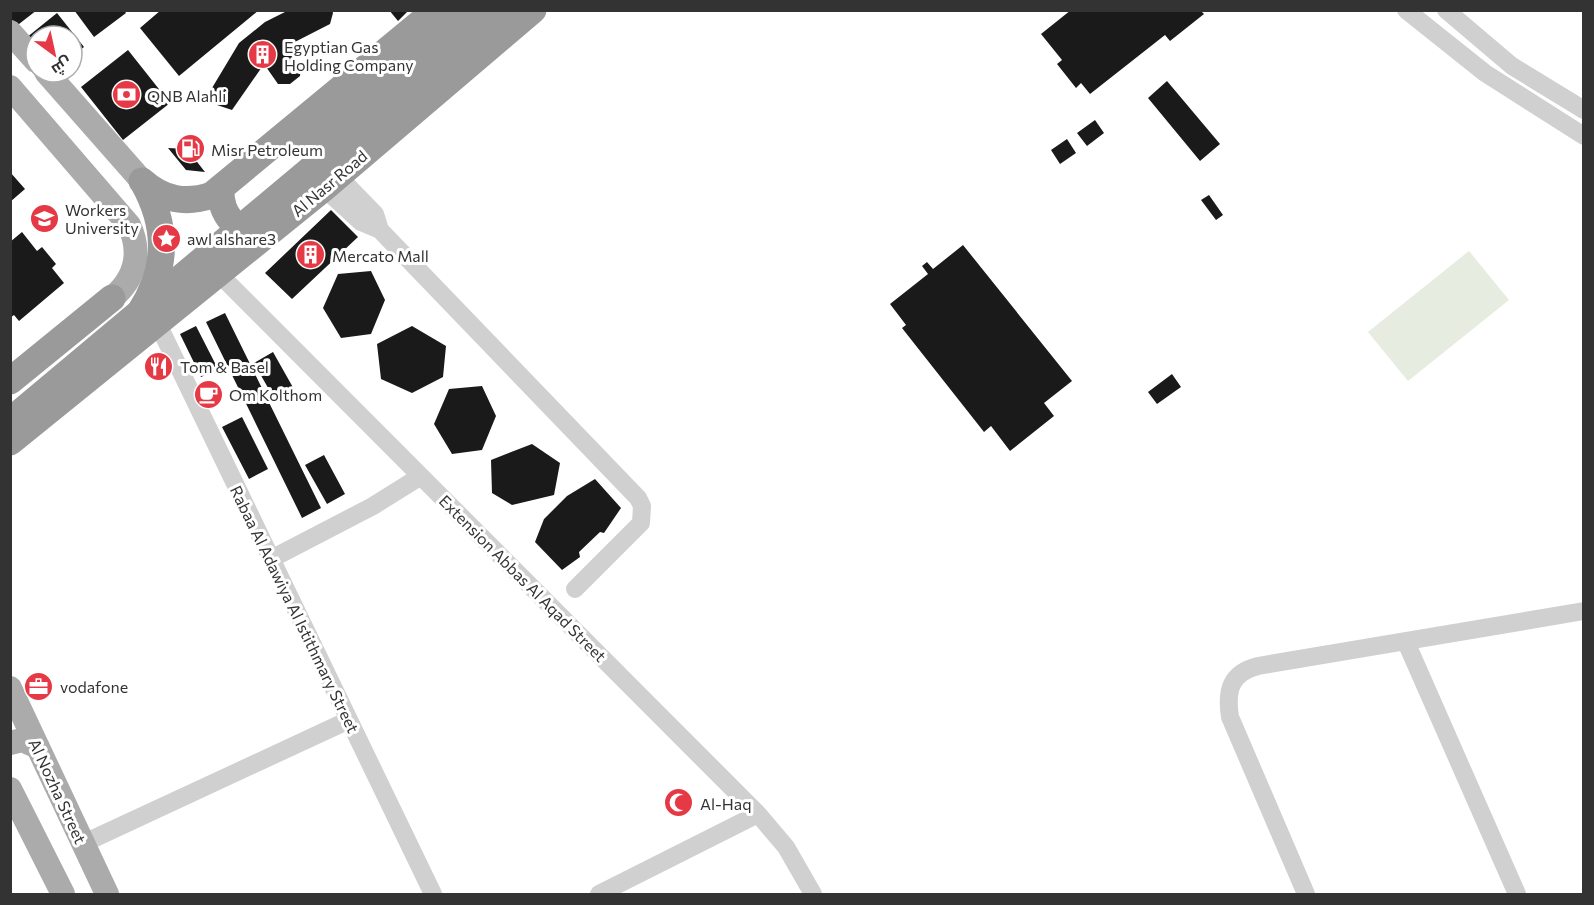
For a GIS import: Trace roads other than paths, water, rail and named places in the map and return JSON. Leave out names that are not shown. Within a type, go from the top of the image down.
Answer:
[{"type":"highway","points":[[142,181],[159,194],[180,201],[202,199],[221,189],[436,10]]},
{"type":"highway","points":[[10,399],[466,10]]},
{"type":"highway","points":[[10,421],[501,10]]},
{"type":"highway","name":"Al Nasr Road","points":[[10,442],[331,182],[533,10]]},
{"type":"highway","points":[[106,362],[154,289],[158,275],[161,232],[154,205],[142,181]]},
{"type":"highway","points":[[221,189],[223,207],[232,222],[248,231],[257,232],[274,228]]},
{"type":"highway","points":[[10,381],[112,298]]},
{"type":"main road","points":[[10,32],[24,48]]},
{"type":"main road","points":[[57,84],[142,181]]},
{"type":"main road","points":[[10,87],[129,225],[136,244],[135,265],[127,284],[112,298]]},
{"type":"main road","name":"Al Nozha Street","points":[[10,688],[107,894]]},
{"type":"main road","points":[[10,743],[22,740],[38,747]]},
{"type":"main road","points":[[10,789],[63,894]]},
{"type":"street","points":[[1406,10],[1485,73],[1584,136]]},
{"type":"street","points":[[1446,10],[1512,66],[1584,110]]},
{"type":"street","points":[[331,182],[361,222],[380,230],[639,498],[643,514],[641,523],[575,589]]},
{"type":"street","name":"Extension Abbas Al Aqad Street","points":[[218,273],[758,814],[786,847],[813,894]]},
{"type":"street","name":"Rabaa Al Adawiya Al Istithmary Street","points":[[157,322],[433,894]]},
{"type":"street","points":[[271,559],[373,506],[421,476]]},
{"type":"street","points":[[1306,894],[1230,717],[1230,684],[1237,675],[1258,666],[1584,611]]},
{"type":"street","points":[[1406,642],[1517,894]]},
{"type":"street","points":[[82,844],[349,720]]},
{"type":"street","points":[[599,894],[758,814]]},
{"type":"place","name":"Egyptian Gas Holding Company","points":[[263,55]]},
{"type":"place","name":"QNB Alahli","points":[[126,95]]},
{"type":"place","name":"Misr Petroleum","points":[[190,149]]},
{"type":"place","name":"Workers University","points":[[44,218]]},
{"type":"place","name":"awl alshare3","points":[[166,238]]},
{"type":"place","name":"Mercato Mall","points":[[311,255]]},
{"type":"place","name":"Tom & Basel","points":[[159,366]]},
{"type":"place","name":"Om Kolthom","points":[[208,394]]},
{"type":"place","name":"vodafone","points":[[39,686]]},
{"type":"place","name":"Al-Haq","points":[[679,803]]}]
